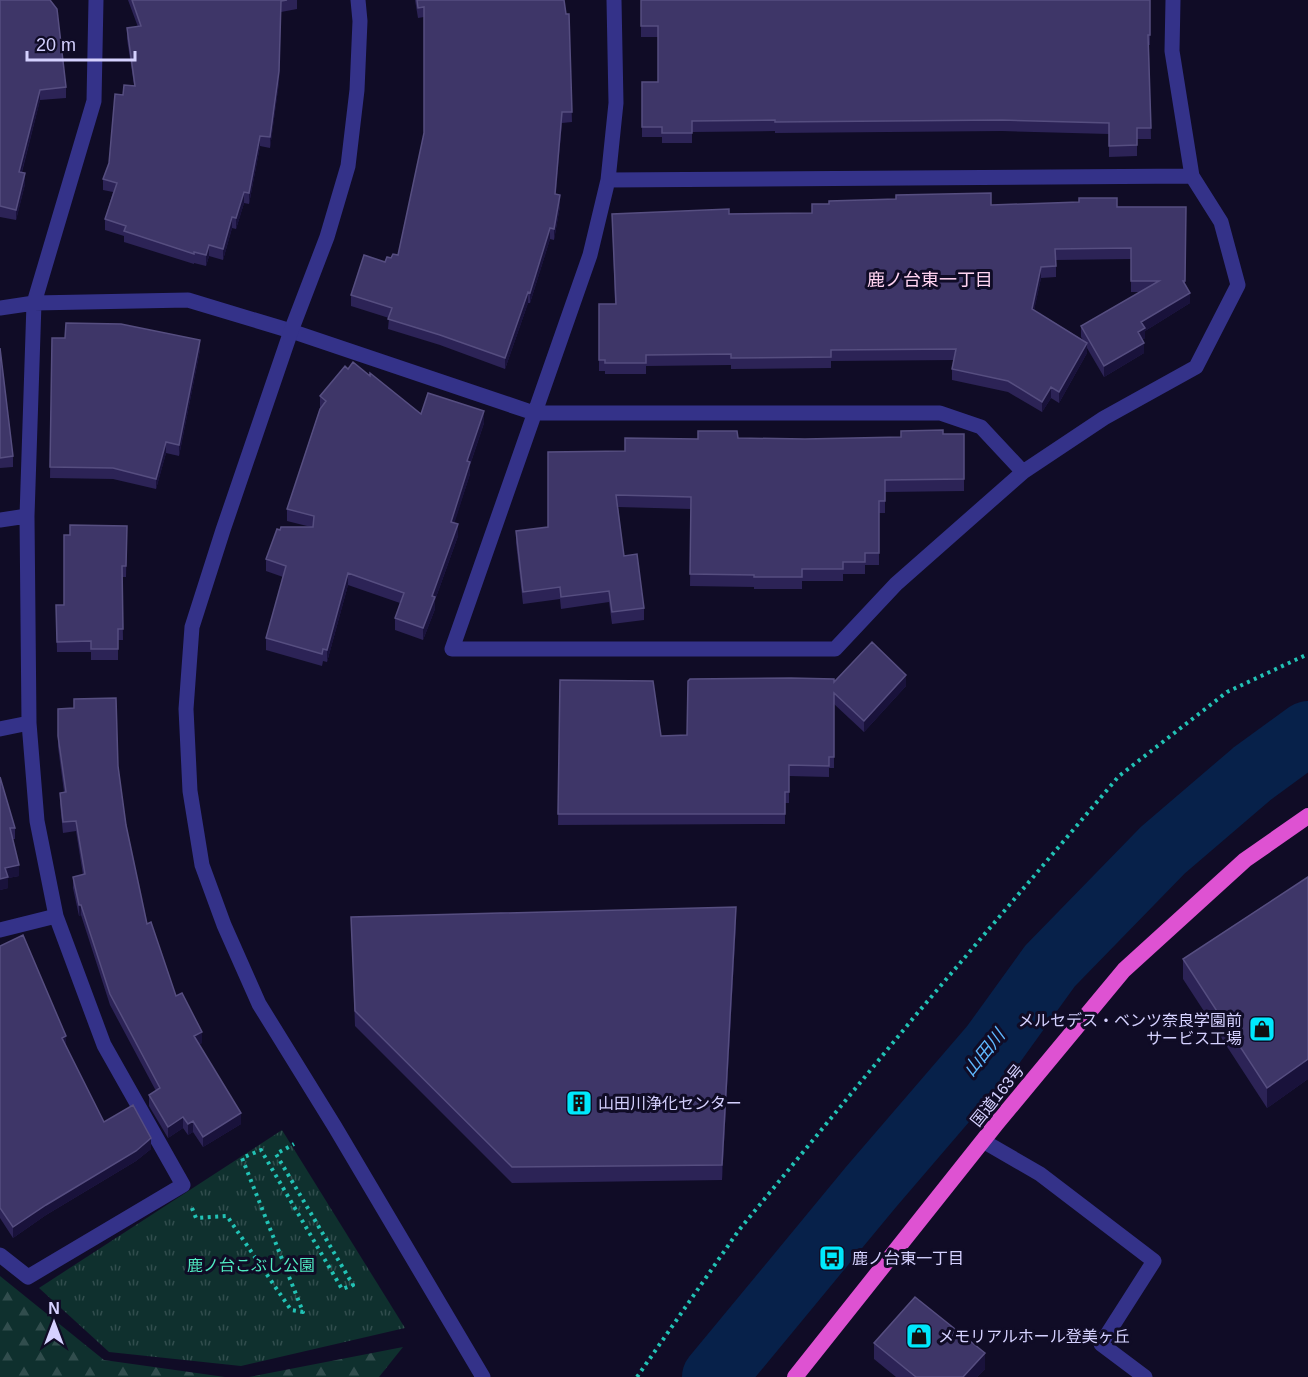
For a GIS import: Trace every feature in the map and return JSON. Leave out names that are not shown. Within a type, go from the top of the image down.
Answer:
[{"type":"highway","name":"国道163号","points":[[795,1377],[983,1141],[1124,970],[1245,861],[1308,816]]},
{"type":"street","points":[[0,1255],[28,1277],[183,1185],[104,1045],[56,916],[37,821],[29,723],[27,516],[34,303],[94,101],[96,0]]},
{"type":"street","points":[[358,0],[360,21],[357,90],[348,166],[327,237],[291,330],[192,627],[186,709],[190,791],[202,865],[224,926],[259,1004],[335,1127],[483,1377]]},
{"type":"street","points":[[614,0],[616,103],[608,180],[590,255],[452,649],[835,649],[896,584],[1023,472],[1104,418],[1196,367],[1238,285],[1221,222],[1192,176],[1172,51],[1173,0]]},
{"type":"street","points":[[608,180],[1192,176]]},
{"type":"street","points":[[0,308],[34,303],[188,300],[291,330],[534,413],[940,413],[981,427],[1023,472]]},
{"type":"street","points":[[0,520],[27,516]]},
{"type":"street","points":[[0,729],[29,723]]},
{"type":"street","points":[[0,930],[56,916]]},
{"type":"street","points":[[983,1141],[1040,1174],[1154,1260],[1101,1344],[1145,1377]]},
{"type":"path","points":[[637,1377],[739,1230],[923,1007],[1119,776],[1227,692],[1308,654]]},
{"type":"path","points":[[183,1185],[196,1218],[227,1216],[291,1310],[303,1312],[242,1158],[261,1150],[342,1289],[353,1285],[276,1154],[294,1144]]},
{"type":"green space","name":"鹿ノ台こぶし公園","points":[[282,1130],[405,1328],[241,1366],[109,1352],[39,1288]]},
{"type":"green space","points":[[0,1276],[104,1360],[225,1377],[0,1377]]},
{"type":"green space","points":[[403,1347],[379,1377],[249,1377]]},
{"type":"building","points":[[0,0],[50,0],[57,9],[66,87],[40,90],[19,172],[25,173],[16,210],[0,206]]},
{"type":"building","points":[[132,0],[287,0],[281,1],[279,71],[270,137],[260,136],[249,193],[244,192],[236,218],[232,217],[223,249],[209,245],[206,255],[194,252],[194,254],[124,231],[126,226],[105,219],[117,183],[103,179],[109,163],[115,94],[123,95],[124,85],[135,86],[127,28],[141,26]]},
{"type":"building","points":[[417,0],[564,0],[566,14],[569,14],[572,112],[562,112],[555,194],[560,195],[554,229],[550,228],[530,293],[528,292],[505,358],[388,319],[392,308],[351,295],[364,255],[385,262],[387,257],[391,258],[393,254],[398,255],[424,133],[424,7],[418,8]]},
{"type":"building","points":[[641,0],[1150,0],[1150,35],[1148,35],[1151,128],[1137,128],[1137,145],[1109,146],[1109,123],[1002,120],[692,121],[692,133],[662,133],[662,127],[642,127],[642,82],[658,82],[658,26],[641,26]]},
{"type":"building","points":[[991,193],[991,205],[1079,202],[1079,198],[1117,198],[1117,207],[1186,207],[1185,281],[1183,281],[1190,293],[1141,322],[1145,328],[1138,332],[1144,343],[1104,366],[1081,326],[1159,281],[1131,281],[1131,248],[1055,249],[1056,266],[1041,267],[1032,309],[1087,343],[1059,392],[1051,387],[1042,402],[1008,381],[952,369],[956,349],[831,350],[831,357],[731,358],[731,354],[646,355],[646,363],[605,363],[605,360],[599,360],[599,304],[616,304],[612,214],[729,209],[729,214],[812,213],[812,204],[829,204],[829,201],[896,199],[896,195]]},
{"type":"building","points":[[66,323],[121,324],[200,340],[179,445],[166,442],[156,479],[113,468],[50,467],[52,338],[65,338]]},
{"type":"building","points":[[0,348],[13,456],[0,458]]},
{"type":"building","points":[[353,362],[421,414],[428,393],[484,411],[467,461],[470,462],[451,522],[458,524],[423,628],[395,618],[404,593],[348,573],[327,650],[323,649],[322,654],[266,638],[286,566],[266,559],[277,529],[313,527],[314,516],[287,509],[320,409],[326,401],[320,396],[345,366],[348,369]]},
{"type":"building","points":[[943,430],[943,434],[964,434],[964,479],[885,480],[885,501],[879,501],[879,553],[865,553],[865,562],[843,562],[843,569],[802,569],[802,577],[690,574],[691,497],[616,495],[624,556],[637,554],[644,608],[612,612],[609,591],[561,597],[560,587],[523,592],[516,531],[548,527],[548,452],[625,451],[625,438],[698,439],[698,431],[737,431],[738,438],[805,439],[901,437],[901,431]]},
{"type":"building","points":[[70,525],[127,526],[126,566],[122,566],[123,629],[118,629],[118,649],[91,649],[91,641],[57,642],[56,605],[64,605],[64,535],[70,535]]},
{"type":"building","points":[[872,642],[906,675],[864,721],[834,693],[834,757],[829,757],[829,766],[789,765],[789,792],[785,792],[785,814],[558,814],[560,680],[653,681],[661,736],[687,735],[688,681],[690,679],[791,678],[834,679],[834,682]]},
{"type":"building","points":[[116,698],[118,766],[126,825],[147,924],[151,922],[176,996],[182,993],[202,1032],[194,1036],[241,1113],[203,1137],[193,1121],[188,1124],[183,1117],[168,1127],[149,1095],[160,1088],[110,994],[81,905],[79,905],[73,877],[85,874],[76,821],[63,822],[60,793],[66,792],[58,736],[58,709],[74,708],[74,699]]},
{"type":"building","points":[[0,777],[15,828],[10,828],[19,865],[5,868],[8,877],[0,879]]},
{"type":"building","name":"メルセデス・ベンツ奈良学園前 サービス工場","points":[[1308,877],[1308,1059],[1267,1088],[1183,959]]},
{"type":"building","name":"山田川浄化センター","points":[[736,907],[722,1165],[512,1167],[355,1011],[351,917]]},
{"type":"building","points":[[23,935],[66,1036],[62,1038],[104,1122],[133,1105],[151,1138],[136,1151],[13,1227],[0,1208],[0,946]]},
{"type":"building","name":"メモリアルホール登美ヶ丘","points":[[915,1297],[985,1353],[963,1377],[916,1377],[874,1343]]},
{"type":"waterway","name":"山田川","points":[[714,1377],[871,1187],[993,1045],[1050,966],[1163,850],[1253,773],[1308,733]]},
{"type":"place","name":"メルセデス・ベンツ奈良学園前 サービス工場","points":[[1262,1029]]},
{"type":"place","name":"山田川浄化センター","points":[[579,1103]]},
{"type":"place","name":"鹿ノ台東一丁目","points":[[832,1258]]},
{"type":"place","name":"メモリアルホール登美ヶ丘","points":[[919,1336]]},
{"type":"district","name":"鹿ノ台東一丁目","points":[[930,280]]}]
